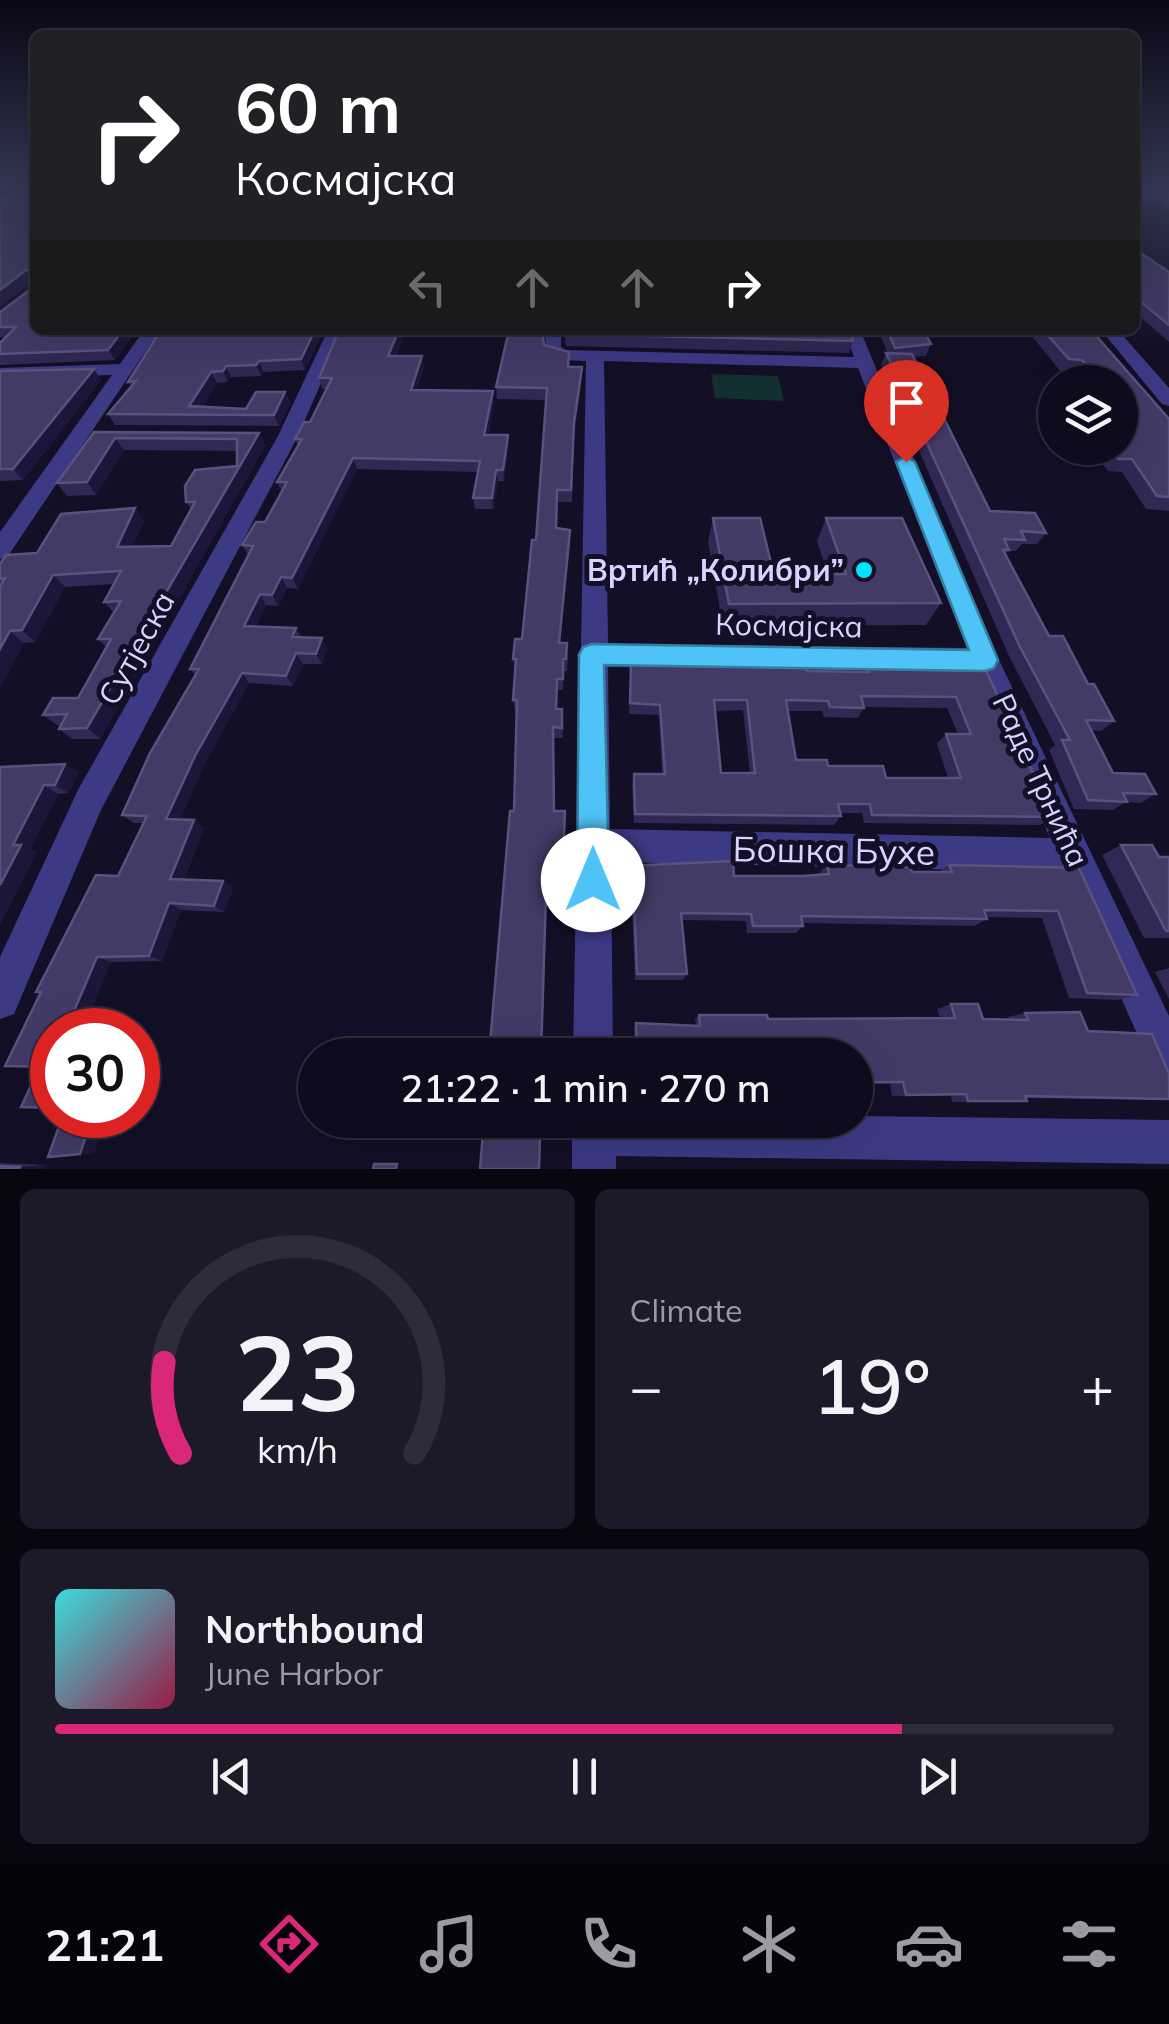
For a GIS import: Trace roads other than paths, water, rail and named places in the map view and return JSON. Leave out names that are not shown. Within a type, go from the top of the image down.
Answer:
[{"type":"street","points":[[0,550],[91,436],[124,370],[148,335]]},
{"type":"street","name":"Сутјеска","points":[[0,1000],[90,799],[333,335]]},
{"type":"street","points":[[553,335],[554,354],[866,362]]},
{"type":"street","name":"Раде Трнића","points":[[854,335],[985,660],[1169,1060]]},
{"type":"street","points":[[1113,335],[1169,400]]},
{"type":"street","points":[[594,1038],[595,355]]},
{"type":"street","points":[[0,372],[124,370]]},
{"type":"street","name":"Космајска","points":[[592,655],[985,660]]},
{"type":"street","name":"Бошка Бухе","points":[[593,845],[1076,856]]},
{"type":"street","points":[[594,1141],[1169,1142]]},
{"type":"place","name":"Вртић „Колибри”","points":[[864,570]]}]
